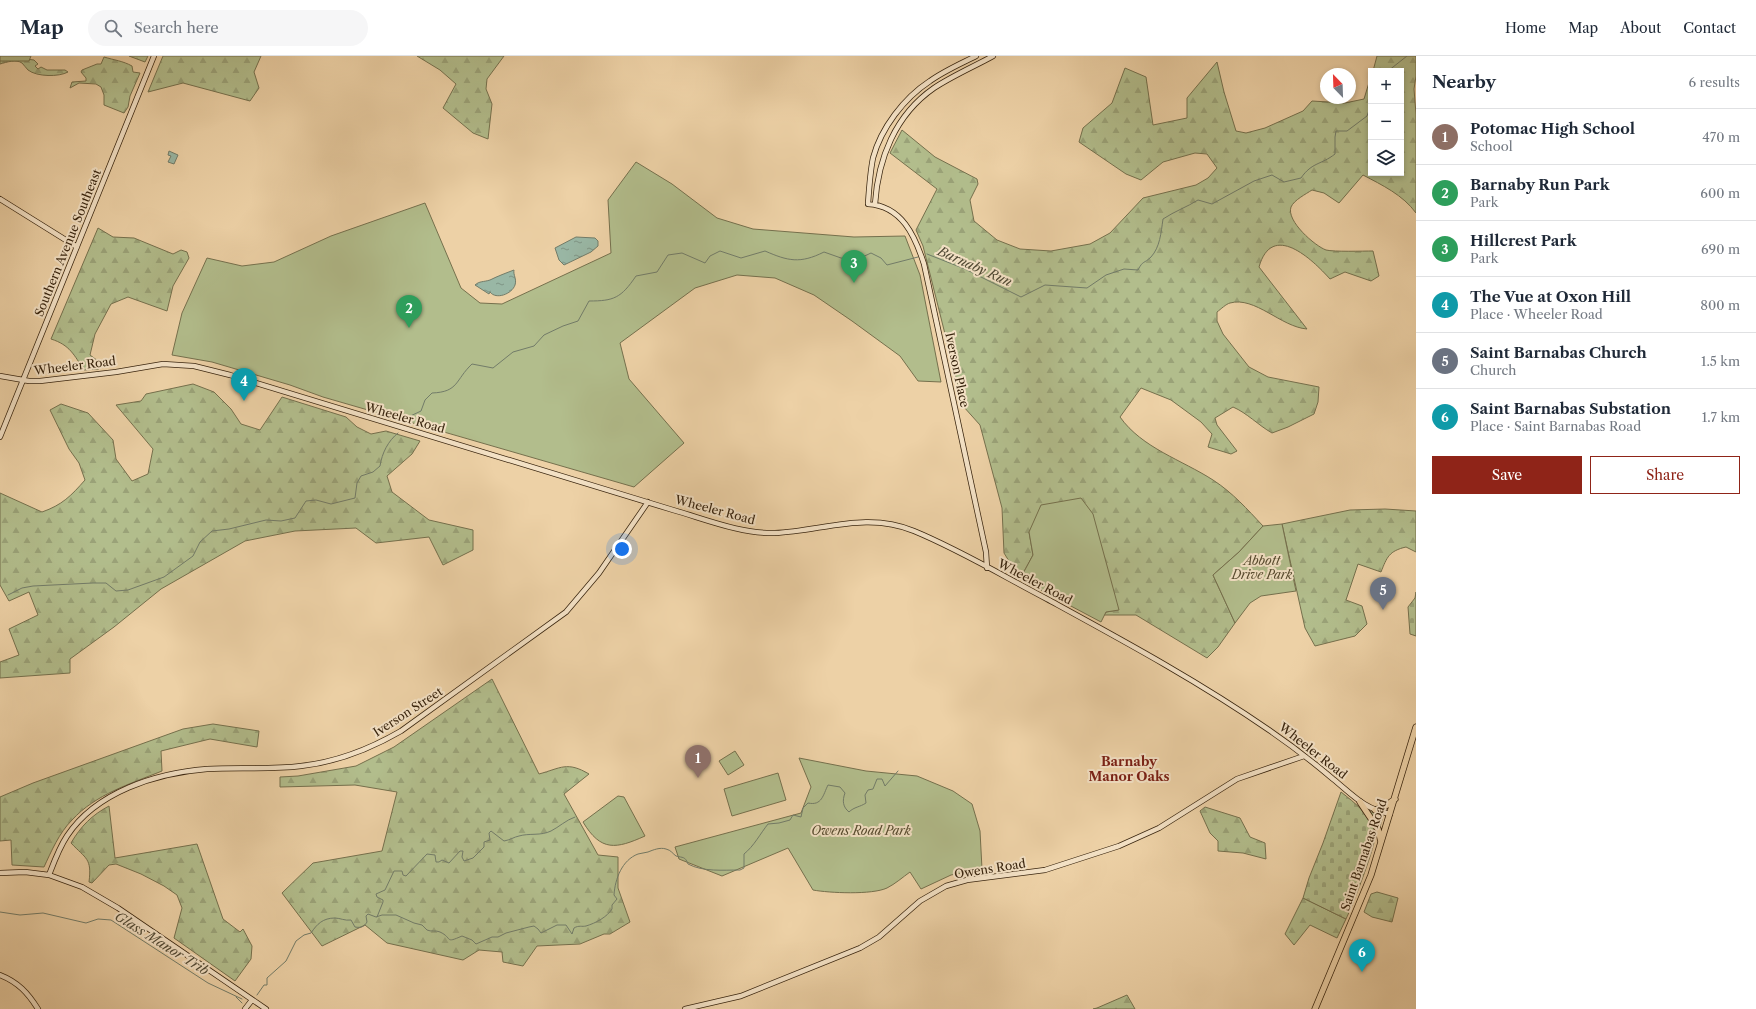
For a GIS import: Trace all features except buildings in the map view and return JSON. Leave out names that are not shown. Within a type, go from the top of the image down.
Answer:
[{"type":"main road","name":"Southern Avenue Southeast","points":[[0,437],[154,56]]},
{"type":"main road","name":"Iverson Place","points":[[976,56],[937,76],[924,85],[910,97],[895,115],[884,132],[874,157],[868,204],[875,204],[890,210],[907,226],[915,238],[924,264],[986,552],[987,568]]},
{"type":"main road","points":[[875,204],[877,181],[882,160],[886,148],[901,121],[920,99],[934,88],[993,56]]},
{"type":"main road","points":[[0,199],[77,247]]},
{"type":"main road","name":"Wheeler Road","points":[[0,376],[23,380],[56,379],[163,364],[194,366],[230,375],[727,525],[754,531],[774,533],[858,521],[896,525],[922,534],[1157,660],[1269,730],[1304,756],[1360,802],[1375,810],[1390,814]]},
{"type":"main road","name":"Iverson Street","points":[[49,875],[59,850],[78,821],[99,804],[123,791],[168,776],[194,770],[278,769],[326,762],[379,744],[401,732],[566,612],[599,573],[648,502]]},
{"type":"main road","name":"Saint Barnabas Road","points":[[1315,1009],[1366,890],[1382,843],[1416,727]]},
{"type":"main road","name":"Owens Road","points":[[685,1009],[741,996],[860,948],[879,937],[920,901],[946,886],[967,880],[1045,870],[1113,848],[1158,828],[1237,779],[1304,756]]},
{"type":"main road","points":[[1375,810],[1384,807],[1395,798]]},
{"type":"main road","points":[[1360,802],[1378,829],[1382,843]]},
{"type":"main road","points":[[0,873],[25,872],[49,875],[70,881],[100,896],[266,1009]]},
{"type":"main road","points":[[0,975],[20,986],[38,1009]]},
{"type":"main road","points":[[245,1009],[252,1000]]},
{"type":"green space","points":[[0,56],[34,60],[38,64],[35,66],[38,69],[41,67],[47,70],[65,70],[68,72],[59,75],[37,74],[28,70],[22,63],[17,61],[0,64]]},
{"type":"green space","points":[[0,56],[31,56],[29,61],[0,61]]},
{"type":"green space","points":[[129,56],[148,56],[145,62]]},
{"type":"green space","points":[[163,56],[261,56],[254,72],[259,88],[250,101],[183,83],[148,92]]},
{"type":"green space","points":[[417,56],[504,56],[487,79],[486,89],[492,104],[488,139],[473,133],[443,108],[456,84],[440,70]]},
{"type":"green space","points":[[1377,56],[1416,56],[1416,76],[1414,89],[1416,114],[1416,213],[1399,196],[1363,175],[1339,203],[1324,193],[1312,190],[1300,197],[1293,204],[1291,207],[1291,213],[1297,226],[1302,232],[1321,248],[1330,251],[1373,251],[1379,276],[1371,281],[1345,272],[1330,279],[1313,262],[1293,248],[1282,245],[1273,247],[1265,253],[1259,267],[1307,329],[1297,327],[1249,304],[1239,302],[1225,305],[1217,312],[1217,321],[1223,334],[1249,367],[1268,377],[1319,387],[1318,402],[1314,414],[1272,433],[1243,412],[1233,407],[1215,418],[1217,425],[1237,451],[1231,454],[1208,447],[1212,434],[1201,422],[1171,400],[1141,388],[1120,417],[1139,437],[1163,453],[1213,480],[1227,490],[1263,526],[1239,552],[1213,575],[1235,623],[1218,647],[1207,658],[1136,615],[1104,615],[1106,612],[1118,610],[1029,532],[1033,555],[1020,579],[1004,553],[1002,508],[980,425],[963,406],[923,246],[916,230],[937,189],[890,153],[902,130],[935,157],[977,179],[978,184],[970,200],[974,221],[997,240],[1020,249],[1051,251],[1090,244],[1110,233],[1143,198],[1196,185],[1208,178],[1217,168],[1207,154],[1195,153],[1163,162],[1141,180],[1126,174],[1079,142],[1083,128],[1112,103],[1125,68],[1146,77],[1153,125],[1187,118],[1187,98],[1217,62],[1224,92],[1236,131],[1246,133],[1265,128],[1303,111],[1312,101],[1320,101],[1320,104],[1356,104],[1356,101],[1364,99],[1368,86],[1368,176],[1404,176],[1404,68],[1374,68]]},
{"type":"green space","points":[[104,57],[129,64],[132,66],[133,72],[140,73],[130,96],[128,107],[124,113],[104,105],[104,95],[101,87],[96,84],[79,83],[70,88],[72,82],[86,81],[86,78],[81,72],[82,70],[97,64],[101,64]]},
{"type":"green space","points":[[636,162],[672,184],[717,218],[753,229],[854,237],[905,236],[920,275],[941,382],[918,381],[900,356],[852,321],[814,295],[775,278],[737,275],[695,288],[620,343],[629,379],[684,443],[634,487],[323,397],[290,385],[212,362],[172,355],[182,313],[207,258],[242,266],[274,262],[331,236],[425,203],[461,288],[480,303],[502,304],[611,253],[608,200]]},
{"type":"green space","points":[[98,228],[113,237],[134,238],[173,254],[181,250],[187,252],[189,258],[173,286],[167,311],[128,297],[111,304],[95,334],[90,355],[98,361],[99,369],[84,370],[67,347],[51,339]]},
{"type":"green space","points":[[193,384],[214,392],[231,409],[241,424],[260,430],[282,397],[346,417],[357,427],[371,434],[386,431],[420,441],[412,454],[387,476],[392,492],[429,520],[473,530],[473,550],[443,565],[429,537],[376,543],[356,528],[295,531],[245,541],[161,589],[114,627],[70,659],[70,673],[0,678],[0,662],[19,655],[9,629],[38,615],[29,592],[9,601],[0,585],[0,493],[42,512],[66,499],[85,480],[79,463],[69,449],[50,410],[61,404],[88,413],[113,440],[116,459],[132,481],[148,474],[153,449],[116,405],[141,401],[146,394]]},
{"type":"green space","points":[[1081,498],[1093,514],[1119,610],[1106,612],[1101,622],[1020,579],[1033,555],[1029,532],[1041,505]]},
{"type":"green space","points":[[1385,509],[1416,511],[1416,552],[1406,547],[1396,550],[1389,555],[1381,572],[1358,564],[1346,600],[1362,606],[1367,624],[1355,636],[1315,646],[1305,628],[1282,524],[1350,510]]},
{"type":"green space","name":"Abbott Drive Park","points":[[1282,524],[1296,591],[1261,596],[1250,603],[1235,623],[1213,575],[1239,552],[1263,526]]},
{"type":"green space","points":[[1416,592],[1416,636],[1410,634],[1408,607],[1415,598]]},
{"type":"green space","points":[[492,679],[539,774],[559,768],[569,767],[589,774],[564,794],[598,855],[618,857],[618,888],[630,922],[610,934],[604,934],[580,944],[537,946],[523,966],[503,962],[502,952],[479,950],[463,960],[387,943],[365,925],[322,946],[282,893],[313,863],[382,851],[397,792],[355,785],[280,787],[280,777],[298,776],[356,766],[394,747]]},
{"type":"green space","points":[[213,724],[259,731],[257,747],[210,739],[161,751],[162,771],[103,796],[81,811],[63,831],[44,867],[12,865],[11,840],[0,841],[0,797],[33,783],[183,729]]},
{"type":"green space","points":[[735,751],[744,765],[728,775],[719,761]]},
{"type":"green space","name":"Owens Road Park","points":[[799,758],[866,771],[917,776],[953,791],[972,804],[980,831],[982,869],[951,875],[921,889],[910,872],[887,888],[871,892],[839,893],[813,890],[788,848],[722,876],[679,859],[675,847],[801,813],[811,787]]},
{"type":"green space","points":[[778,773],[786,800],[732,816],[724,789]]},
{"type":"green space","points":[[1341,792],[1357,805],[1366,815],[1375,834],[1375,840],[1368,862],[1346,919],[1303,898]]},
{"type":"green space","points":[[618,796],[624,797],[645,836],[626,844],[610,845],[596,839],[583,822]]},
{"type":"green space","points":[[109,806],[115,858],[197,844],[223,919],[240,932],[243,929],[252,946],[251,959],[235,981],[174,938],[182,908],[177,895],[164,886],[141,874],[116,864],[109,865],[92,883],[89,882],[89,863],[71,843],[87,822],[97,813]]},
{"type":"green space","points":[[1205,807],[1240,818],[1250,837],[1265,843],[1266,859],[1243,853],[1218,851],[1218,841],[1210,833],[1200,811]]},
{"type":"green space","points":[[1369,811],[1383,816],[1380,827],[1379,827]]},
{"type":"green space","points":[[1377,892],[1398,898],[1392,922],[1372,917],[1364,912],[1371,894]]},
{"type":"green space","points":[[1303,898],[1346,919],[1337,938],[1310,925],[1294,945],[1285,934]]},
{"type":"green space","points":[[1127,995],[1135,1009],[1093,1009],[1097,1008]]},
{"type":"water","points":[[169,151],[178,155],[174,164],[168,162],[171,156],[168,155]]},
{"type":"water","points":[[576,237],[595,238],[598,241],[598,246],[591,252],[564,265],[559,260],[555,248]]},
{"type":"water","points":[[514,270],[516,281],[515,285],[511,291],[504,295],[496,296],[490,292],[489,294],[475,285],[478,283],[490,280]]},
{"type":"waterway","name":"Barnaby Run","points":[[1392,68],[1407,56]]},
{"type":"waterway","name":"Barnaby Run","points":[[927,254],[965,269],[1021,297],[1045,285],[1087,288],[1106,275],[1124,269],[1138,270],[1142,263],[1149,259],[1156,249],[1160,240],[1163,219],[1198,200],[1212,204],[1254,181],[1272,175],[1284,182],[1301,178],[1313,166],[1335,154],[1336,131],[1347,131],[1367,116],[1368,113]]},
{"type":"waterway","name":"Barnaby Run","points":[[404,419],[421,411],[425,400],[432,393],[441,392],[452,388],[472,364],[493,368],[513,352],[534,346],[544,335],[578,321],[589,301],[605,300],[616,297],[626,289],[636,276],[657,272],[668,255],[682,253],[705,263],[710,256],[720,251],[741,258],[765,251],[794,260],[801,260],[824,252],[841,258],[856,260],[871,253],[881,258],[887,265],[918,257]]},
{"type":"waterway","name":"Barnaby Run","points":[[8,595],[22,588],[33,586],[93,583],[106,583],[116,591],[128,590],[164,577],[193,556],[200,542],[212,531],[229,529],[266,520],[281,521],[295,518],[306,501],[316,500],[331,504],[355,498],[357,483],[361,476],[373,472],[380,466],[382,456],[386,448],[398,433]]},
{"type":"waterway","points":[[257,995],[264,985],[267,985],[267,978],[286,961],[296,941],[304,935],[311,933],[318,924],[324,920],[335,918],[351,920],[355,927],[362,927],[367,922],[366,916],[368,914],[376,917],[382,915],[396,915],[422,925],[427,930],[440,932],[451,940],[462,936],[472,940],[476,944],[492,937],[498,937],[506,933],[534,926],[541,933],[557,925],[566,925],[572,934],[574,928],[594,923],[610,912],[612,905],[617,899],[614,895],[620,871],[632,857],[638,854],[664,848],[676,856],[685,858],[688,864],[694,867],[713,870],[740,870],[744,868],[744,854],[754,844],[768,824],[790,820],[793,815],[801,817],[803,808],[808,803],[816,803],[819,801],[828,785],[840,787],[845,793],[844,804],[845,808],[849,812],[866,803],[865,795],[868,790],[873,789],[877,779],[882,779],[885,786],[898,771]]},
{"type":"waterway","points":[[377,917],[383,900],[377,897],[376,894],[385,890],[394,871],[402,871],[403,875],[406,876],[427,854],[435,855],[436,862],[442,860],[449,863],[460,851],[463,851],[462,857],[464,861],[473,858],[484,847],[484,842],[490,840],[489,833],[491,831],[504,841],[517,836],[547,833],[575,817]]},
{"type":"waterway","name":"Glass Manor Trib","points":[[0,912],[20,915],[43,913],[86,923],[98,919],[111,920],[208,983],[242,999]]},
{"type":"waterway","name":"Glass Manor Trib","points":[[236,997],[242,1003]]},
{"type":"place","name":"Hillcrest Park","points":[[854,283]]},
{"type":"place","name":"Barnaby Run Park","points":[[409,328]]},
{"type":"place","name":"The Vue at Oxon Hill","points":[[244,401]]},
{"type":"place","name":"Saint Barnabas Church","points":[[1383,610]]},
{"type":"place","name":"Potomac High School","points":[[698,778]]},
{"type":"place","name":"Saint Barnabas Substation","points":[[1362,972]]},
{"type":"district","name":"Barnaby Manor Oaks","points":[[1129,768]]}]
